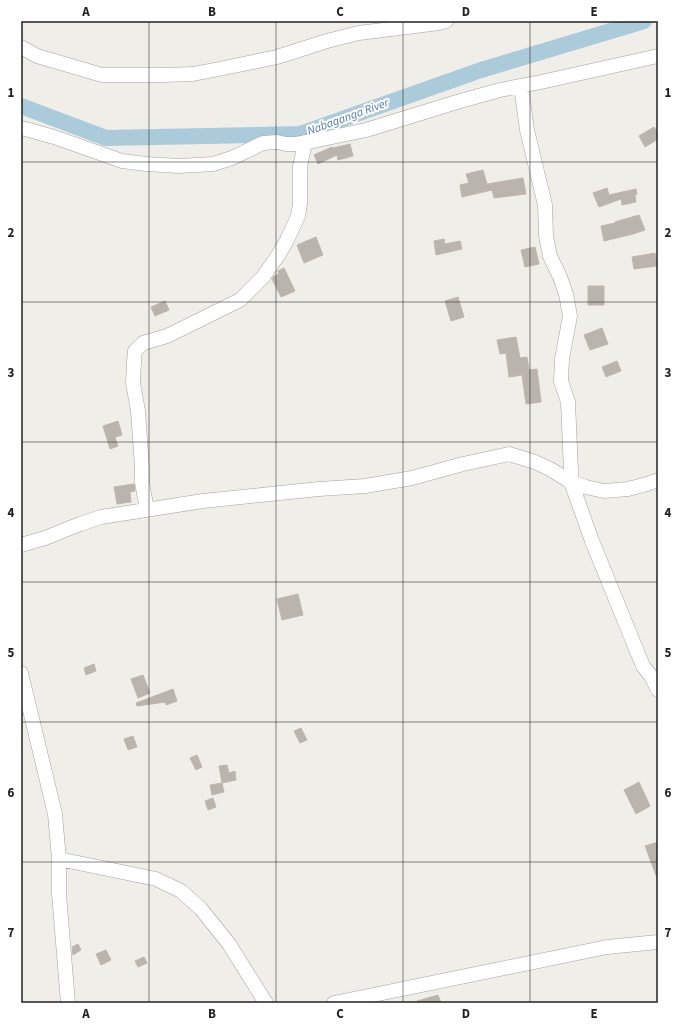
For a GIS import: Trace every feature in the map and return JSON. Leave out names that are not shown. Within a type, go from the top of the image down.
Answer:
[{"type":"street","points":[[21,47],[37,56],[102,75],[193,74],[219,70],[277,57],[359,33],[439,24],[446,21]]},
{"type":"street","points":[[21,128],[54,137],[122,161],[179,166],[213,164],[232,158],[263,143],[277,142],[286,144],[305,142],[366,130],[500,90],[658,56]]},
{"type":"street","points":[[521,86],[526,130],[545,205],[546,236],[550,256],[566,294],[570,316],[562,359],[561,381],[568,402],[572,471],[570,482],[594,548],[643,666],[651,676],[658,690]]},
{"type":"street","points":[[147,510],[142,482],[138,411],[133,384],[135,351],[143,343],[167,336],[240,300],[263,277],[288,240],[298,216],[300,204],[300,167],[305,142]]},
{"type":"street","points":[[21,545],[45,538],[101,517],[203,501],[319,489],[365,486],[412,478],[463,464],[509,454],[535,462],[550,469],[570,482],[604,491],[628,490],[658,480]]},
{"type":"street","points":[[21,673],[54,814],[59,859],[59,894],[68,1003]]},
{"type":"street","points":[[59,859],[156,879],[182,891],[201,910],[229,944],[266,1003]]},
{"type":"street","points":[[334,1003],[607,947],[658,942]]},
{"type":"building","points":[[654,127],[658,133],[658,139],[645,147],[639,136]]},
{"type":"building","points":[[350,144],[353,156],[338,160],[337,155],[318,164],[314,155],[332,147]]},
{"type":"building","points":[[483,170],[487,184],[523,178],[526,194],[494,198],[492,190],[462,197],[460,185],[469,183],[466,174]]},
{"type":"building","points":[[607,188],[609,195],[636,189],[636,202],[622,205],[621,199],[599,207],[593,193]]},
{"type":"building","points":[[639,215],[645,230],[604,241],[601,226]]},
{"type":"building","points":[[316,237],[323,255],[304,263],[297,245]]},
{"type":"building","points":[[444,239],[445,244],[460,241],[462,249],[436,255],[434,241]]},
{"type":"building","points":[[535,247],[539,264],[525,267],[521,250]]},
{"type":"building","points":[[655,253],[657,266],[634,269],[632,257]]},
{"type":"building","points":[[284,268],[295,291],[281,297],[272,279],[274,276],[279,274],[278,271]]},
{"type":"building","points":[[588,286],[604,286],[604,305],[588,305]]},
{"type":"building","points":[[458,297],[464,317],[451,321],[445,301]]},
{"type":"building","points":[[165,301],[169,310],[155,316],[151,307]]},
{"type":"building","points":[[602,328],[608,344],[590,350],[584,335]]},
{"type":"building","points":[[516,337],[520,358],[527,357],[529,370],[537,369],[541,402],[526,404],[522,375],[509,377],[506,353],[500,354],[497,340]]},
{"type":"building","points":[[617,361],[621,371],[606,377],[602,367]]},
{"type":"building","points":[[118,421],[122,435],[115,437],[118,446],[110,449],[103,426]]},
{"type":"building","points":[[134,484],[135,491],[130,492],[131,502],[117,504],[114,487]]},
{"type":"building","points":[[298,594],[303,615],[282,620],[277,599]]},
{"type":"building","points":[[94,664],[96,671],[86,675],[84,668]]},
{"type":"building","points":[[143,675],[150,693],[138,698],[131,679]]},
{"type":"building","points":[[173,689],[177,701],[166,705],[165,702],[137,706],[136,703]]},
{"type":"building","points":[[301,728],[307,740],[300,743],[294,731]]},
{"type":"building","points":[[133,736],[137,747],[128,750],[124,739]]},
{"type":"building","points":[[197,755],[202,767],[196,770],[190,758]]},
{"type":"building","points":[[227,765],[229,773],[235,771],[236,780],[222,783],[219,766]]},
{"type":"building","points":[[639,782],[650,806],[636,814],[624,790]]},
{"type":"building","points":[[222,783],[224,792],[212,795],[210,785]]},
{"type":"building","points":[[213,798],[216,807],[208,810],[205,801]]},
{"type":"building","points":[[658,842],[658,878],[657,878],[645,846]]},
{"type":"building","points":[[78,944],[81,950],[73,955],[72,947]]},
{"type":"building","points":[[106,950],[111,960],[101,965],[96,954]]},
{"type":"building","points":[[144,957],[147,963],[138,967],[135,961]]},
{"type":"building","points":[[438,995],[441,1003],[417,1003],[417,1001]]},
{"type":"waterway","name":"Nabaganga River","points":[[21,106],[106,138],[300,134],[481,70],[644,21]]}]
